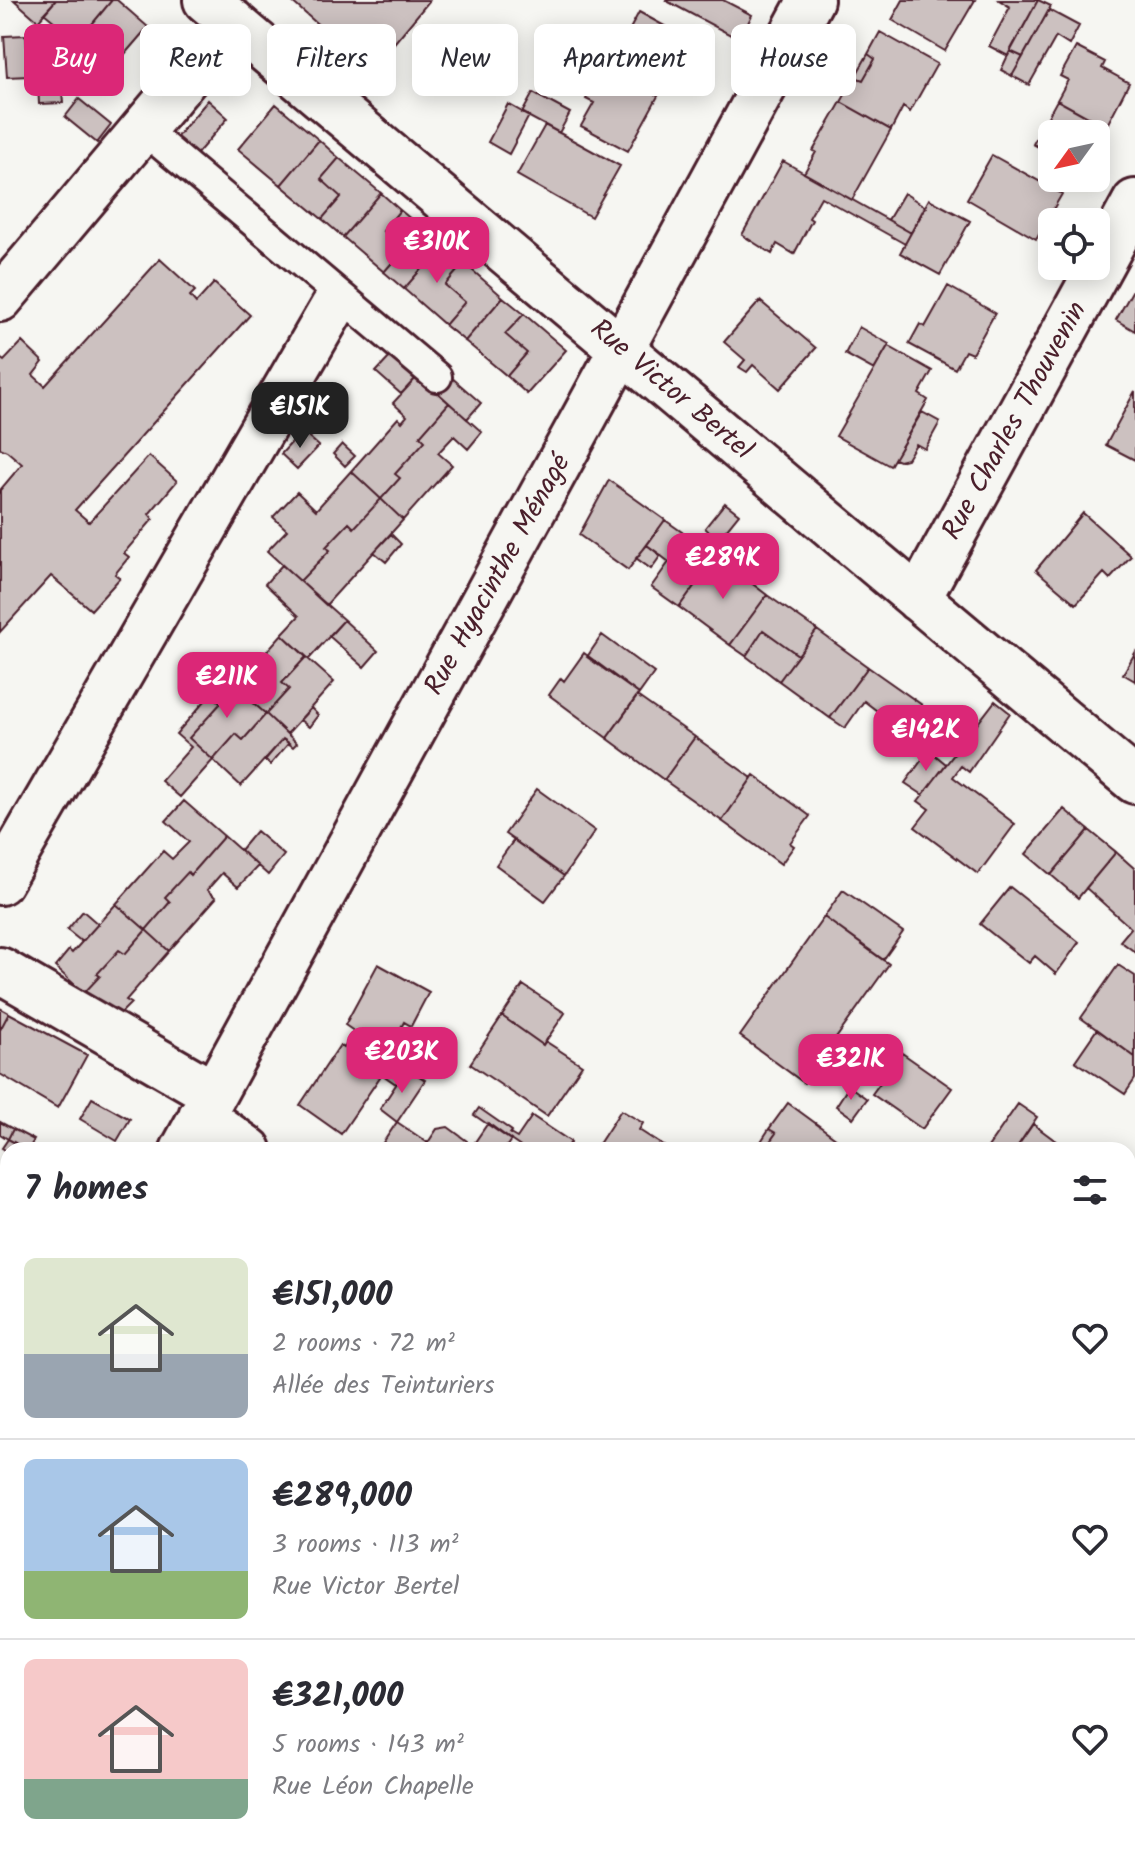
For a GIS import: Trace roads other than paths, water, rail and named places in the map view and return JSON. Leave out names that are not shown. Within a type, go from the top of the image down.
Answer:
[{"type":"street","name":"Rue Hyacinthe Ménagé","points":[[199,1120],[811,0]]},
{"type":"street","name":"Rue Victor Bertel","points":[[219,11],[1135,781]]},
{"type":"street","points":[[0,299],[143,129],[219,11]]},
{"type":"street","name":"Rue Charles Thouvenin","points":[[918,599],[1135,202]]},
{"type":"street","points":[[0,882],[337,302]]},
{"type":"street","points":[[0,970],[199,1120],[236,1142]]},
{"type":"lane","points":[[143,129],[337,302],[437,377]]}]
